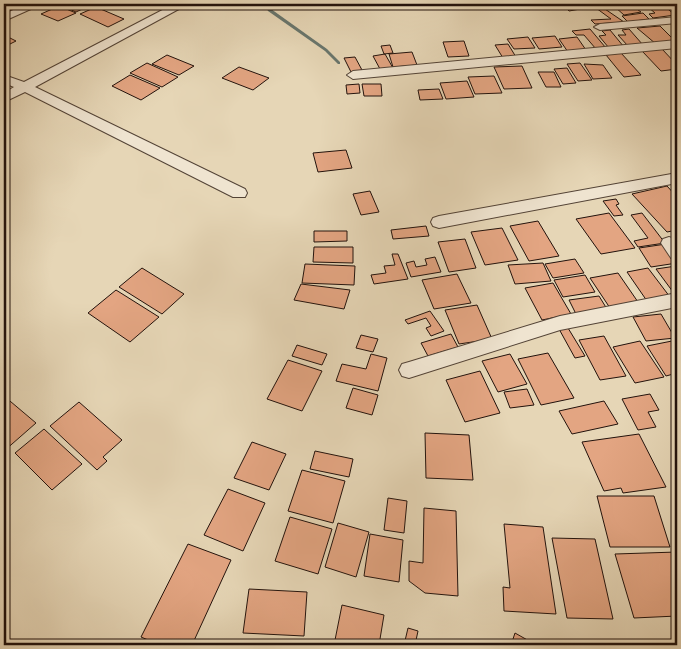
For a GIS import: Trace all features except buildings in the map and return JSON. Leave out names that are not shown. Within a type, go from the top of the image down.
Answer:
[{"type":"street","points":[[4,18],[36,4]]},
{"type":"street","points":[[4,98],[182,4]]},
{"type":"street","points":[[600,27],[677,20]]},
{"type":"street","points":[[352,75],[677,44]]},
{"type":"street","points":[[4,79],[25,87],[239,193]]},
{"type":"street","points":[[439,222],[677,178]]},
{"type":"street","points":[[409,370],[560,323],[677,300]]},
{"type":"waterway","points":[[266,4],[269,10],[326,50],[339,63]]}]
